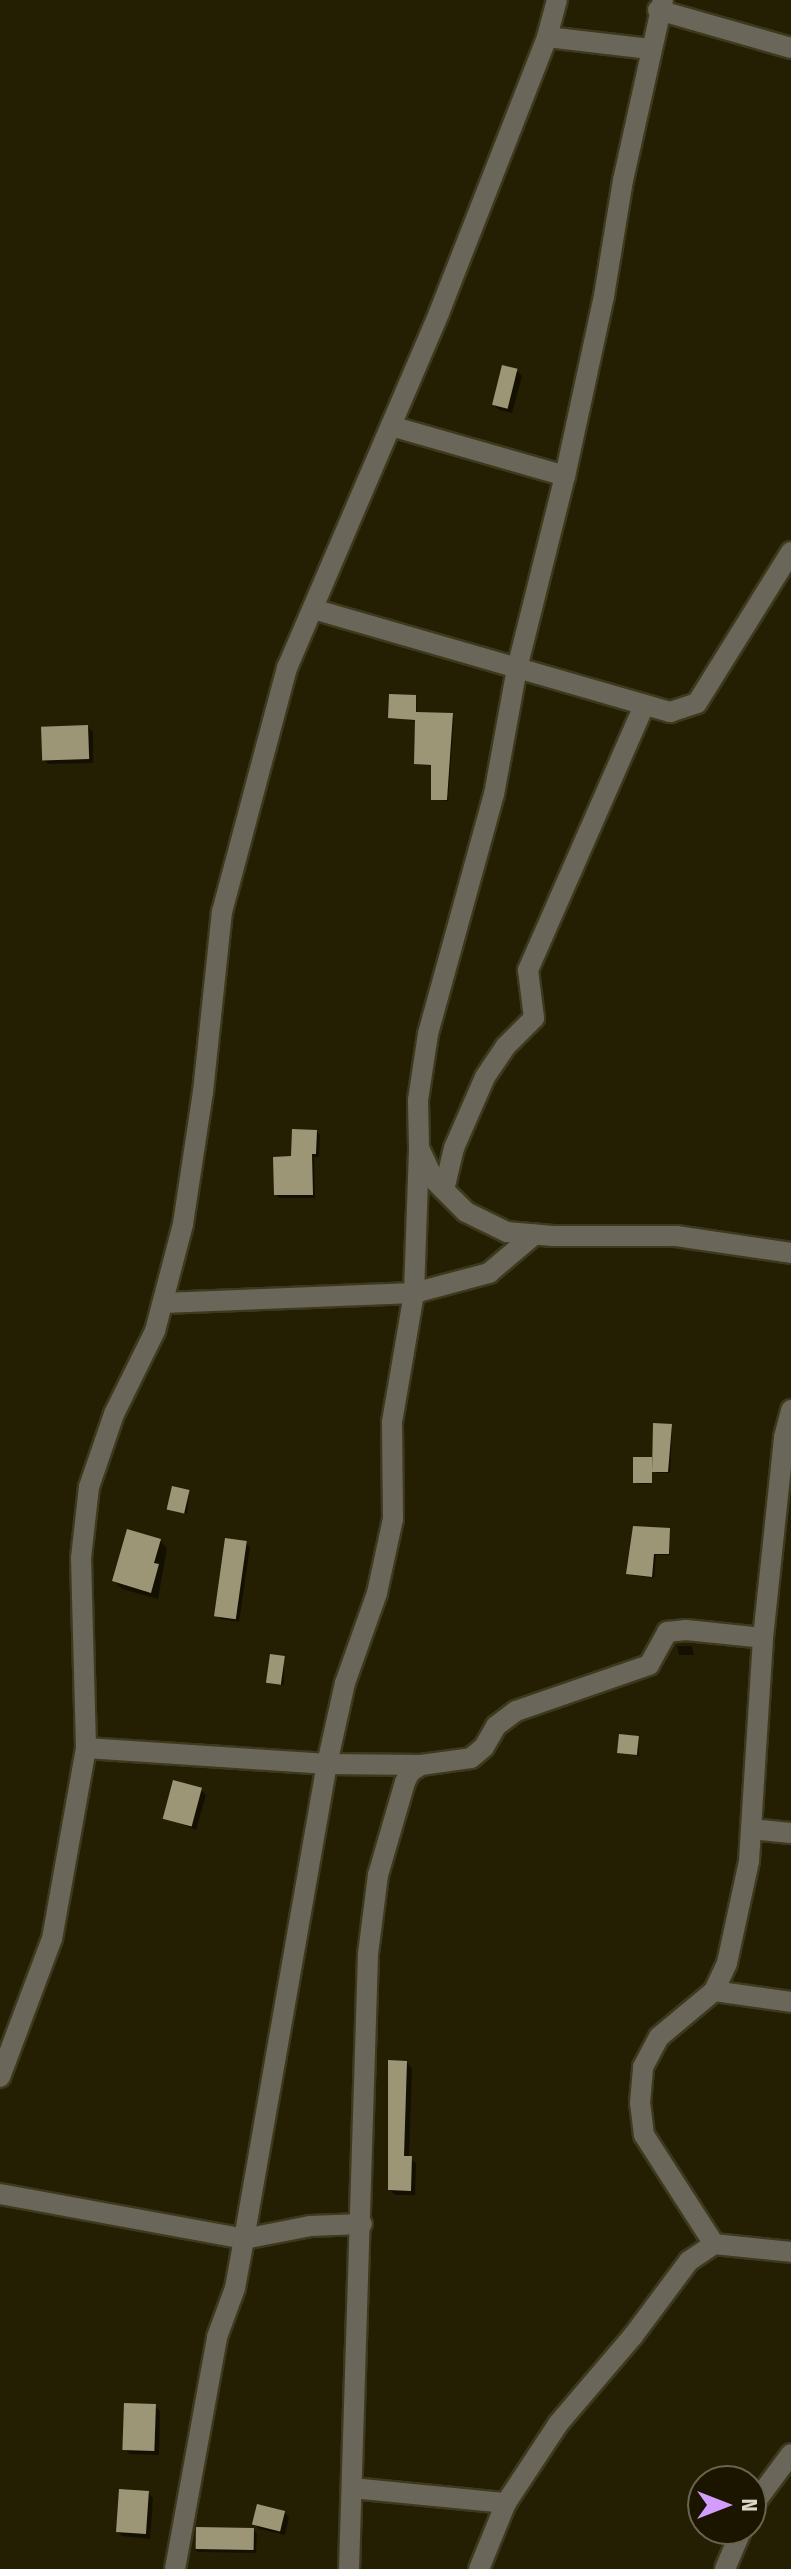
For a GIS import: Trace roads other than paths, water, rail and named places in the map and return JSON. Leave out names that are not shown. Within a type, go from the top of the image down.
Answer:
[{"type":"street","points":[[0,2077],[52,1939],[86,1748],[81,1558],[89,1487],[114,1414],[155,1331],[183,1224],[203,1092],[222,912],[287,668],[391,426],[547,37],[557,0]]},
{"type":"street","points":[[175,2569],[217,2337],[235,2288],[327,1764],[345,1683],[377,1593],[393,1519],[392,1422],[414,1293],[418,1100],[428,1034],[494,794],[517,668],[565,476],[604,296],[660,5],[791,48]]},
{"type":"street","points":[[547,37],[650,49]]},
{"type":"street","points":[[391,426],[565,476]]},
{"type":"street","points":[[313,609],[670,712],[697,703],[788,563]]},
{"type":"street","points":[[444,1190],[454,1148],[485,1077],[505,1047],[534,1018],[528,970],[644,706]]},
{"type":"street","points":[[419,1148],[434,1180],[466,1212],[507,1232],[676,1236],[791,1253]]},
{"type":"street","points":[[163,1303],[414,1293],[489,1273],[534,1235]]},
{"type":"street","points":[[714,2244],[644,2135],[640,2103],[643,2067],[659,2037],[714,1991],[727,1963],[749,1861],[763,1638],[784,1437],[791,1410]]},
{"type":"street","points":[[86,1748],[327,1764],[421,1765],[471,1758],[484,1747],[496,1726],[516,1711],[649,1665],[667,1632],[686,1630],[763,1638]]},
{"type":"street","points":[[347,2568],[362,2224],[368,1954],[378,1875],[405,1782],[410,1772],[421,1765]]},
{"type":"street","points":[[751,1829],[791,1833]]},
{"type":"street","points":[[714,1991],[791,2002]]},
{"type":"street","points":[[0,2194],[244,2239],[310,2226],[362,2224]]},
{"type":"street","points":[[479,2569],[506,2503],[558,2424],[633,2336],[689,2261],[714,2244],[791,2252]]},
{"type":"street","points":[[767,2486],[791,2454]]},
{"type":"street","points":[[352,2488],[506,2503]]},
{"type":"street","points":[[725,2569],[735,2545]]}]
